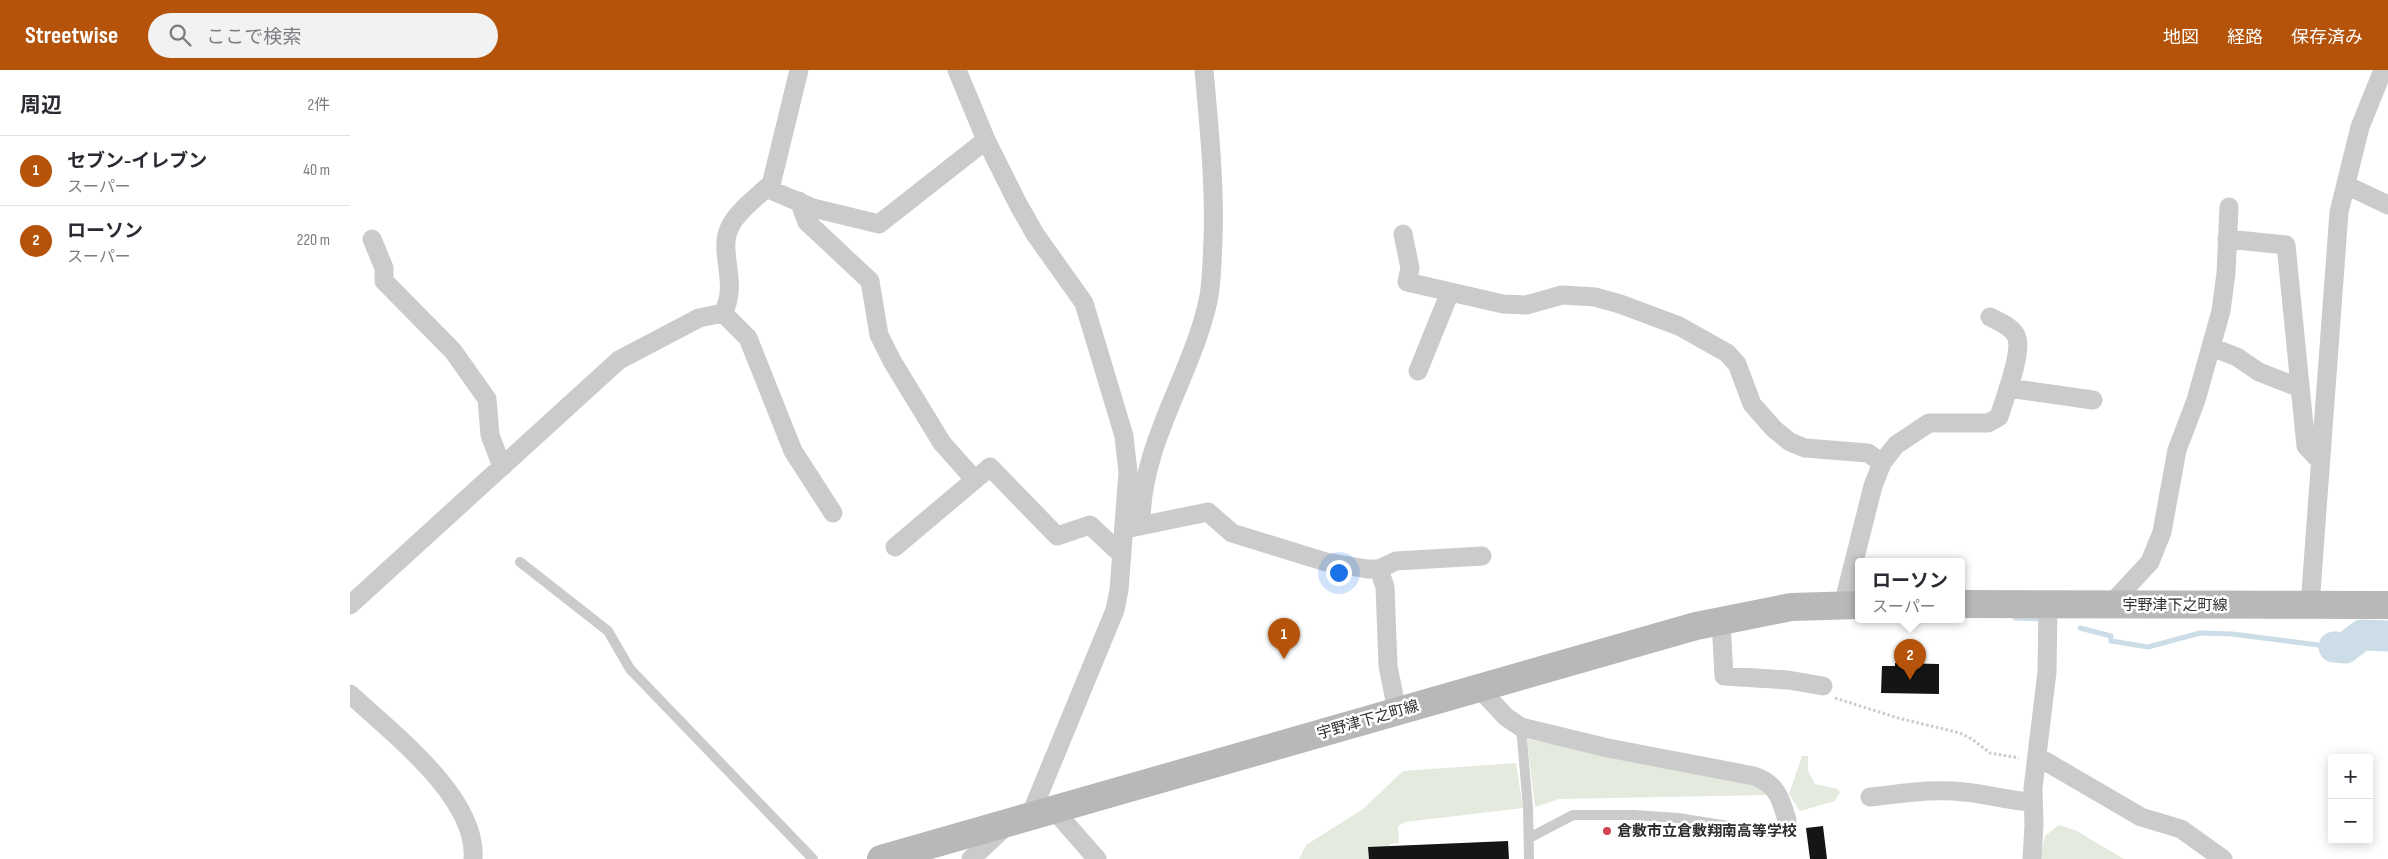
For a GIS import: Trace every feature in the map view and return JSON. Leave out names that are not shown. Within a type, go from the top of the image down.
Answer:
[{"type":"main road","name":"宇野津下之町線","points":[[1965,604],[2048,606],[2388,605]]},
{"type":"main road","name":"宇野津下之町線","points":[[881,859],[1696,626],[1790,607],[1851,605]]},
{"type":"street","points":[[770,189],[799,70]]},
{"type":"street","points":[[957,70],[986,140],[1030,226],[1084,303],[1124,436],[1132,528]]},
{"type":"street","points":[[971,859],[1031,816],[1115,610],[1122,555],[1141,505],[1154,445],[1195,340],[1208,301],[1215,195],[1204,70]]},
{"type":"street","points":[[2310,605],[2339,212],[2360,127],[2382,72]]},
{"type":"street","points":[[350,604],[619,360],[699,318],[723,312],[728,302],[730,288],[726,239],[731,224],[766,188],[813,208],[879,224],[986,140]]},
{"type":"street","points":[[2346,185],[2388,205]]},
{"type":"street","points":[[799,201],[807,222],[870,281],[879,335],[892,361],[942,443],[975,480]]},
{"type":"street","points":[[2110,605],[2150,562],[2162,532],[2177,450],[2196,400],[2222,301],[2226,272],[2229,207]]},
{"type":"street","points":[[1403,234],[1410,268],[1407,282],[1503,304],[1526,305],[1562,295],[1595,297],[1679,326],[1727,353],[1736,364],[1752,404],[1774,429],[1790,442],[1805,448],[1868,453],[1882,463]]},
{"type":"street","points":[[372,239],[384,268],[384,282],[453,351],[487,399],[490,435],[502,467]]},
{"type":"street","points":[[2228,239],[2286,245],[2306,446],[2320,460]]},
{"type":"street","points":[[1418,371],[1450,292]]},
{"type":"street","points":[[723,312],[748,338],[793,451],[833,513]]},
{"type":"street","points":[[1860,558],[1873,486],[1882,463],[1896,446],[1929,423],[1988,423],[1999,418],[2016,362],[2017,338],[2011,329],[1990,317]]},
{"type":"street","points":[[2211,347],[2237,357],[2259,372],[2300,388]]},
{"type":"street","points":[[2008,388],[2093,400]]},
{"type":"street","points":[[895,547],[990,467],[1057,536],[1090,525],[1122,555]]},
{"type":"street","points":[[1132,528],[1208,512],[1232,533],[1326,562],[1366,569],[1379,569],[1396,561],[1482,556]]},
{"type":"street","points":[[1379,569],[1385,587],[1388,666],[1397,711]]},
{"type":"street","points":[[1851,605],[1855,583]]},
{"type":"street","points":[[2032,859],[2033,788],[2047,672],[2048,606]]},
{"type":"street","points":[[1721,621],[1724,676],[1817,684]]},
{"type":"street","points":[[1480,688],[1506,717],[1520,727],[1608,748],[1765,779],[1779,794],[1787,820]]},
{"type":"street","points":[[350,694],[442,782],[466,818],[474,848],[474,859]]},
{"type":"street","points":[[2037,760],[2045,762],[2141,817],[2181,830],[2223,859]]},
{"type":"street","points":[[1870,797],[1918,792],[1964,792],[2009,801],[2033,802]]},
{"type":"street","points":[[1031,816],[1097,859]]},
{"type":"lane","points":[[520,562],[608,631],[630,669],[813,859]]},
{"type":"lane","points":[[1520,727],[1528,808],[1530,859]]},
{"type":"lane","points":[[1528,838],[1573,815],[1634,815],[1678,818],[1767,832],[1790,828],[1787,820]]},
{"type":"path","points":[[1817,684],[1813,691],[1817,694],[1898,718],[1960,732],[1990,753],[2037,760]]},
{"type":"shaded area","points":[[1527,739],[1763,786],[1768,795],[1559,799],[1535,807]]},
{"type":"shaded area","points":[[1802,756],[1808,756],[1808,771],[1815,784],[1837,789],[1840,792],[1835,801],[1800,811],[1789,794]]},
{"type":"shaded area","points":[[1516,763],[1523,808],[1405,822],[1398,826],[1399,843],[1390,844],[1391,859],[1299,859],[1306,845],[1363,809],[1403,771]]},
{"type":"shaded area","points":[[2059,825],[2075,830],[2124,859],[2040,859],[2045,836]]},
{"type":"building","points":[[1895,663],[1939,664],[1939,694],[1881,693],[1882,666],[1895,666]]},
{"type":"building","points":[[1823,826],[1827,859],[1810,859],[1806,828]]},
{"type":"building","points":[[1508,841],[1509,859],[1369,859],[1368,847]]},
{"type":"waterway","points":[[2015,618],[2041,619]]},
{"type":"waterway","points":[[2080,628],[2111,636],[2111,641],[2148,647],[2200,633],[2232,634],[2334,647]]},
{"type":"waterway","points":[[2334,647],[2345,648],[2362,635],[2388,636]]},
{"type":"place","name":"セブン-イレブン","points":[[1284,659]]},
{"type":"place","name":"ローソン","points":[[1910,680]]},
{"type":"place","name":"倉敷市立倉敷翔南高等学校","points":[[1607,831]]}]
